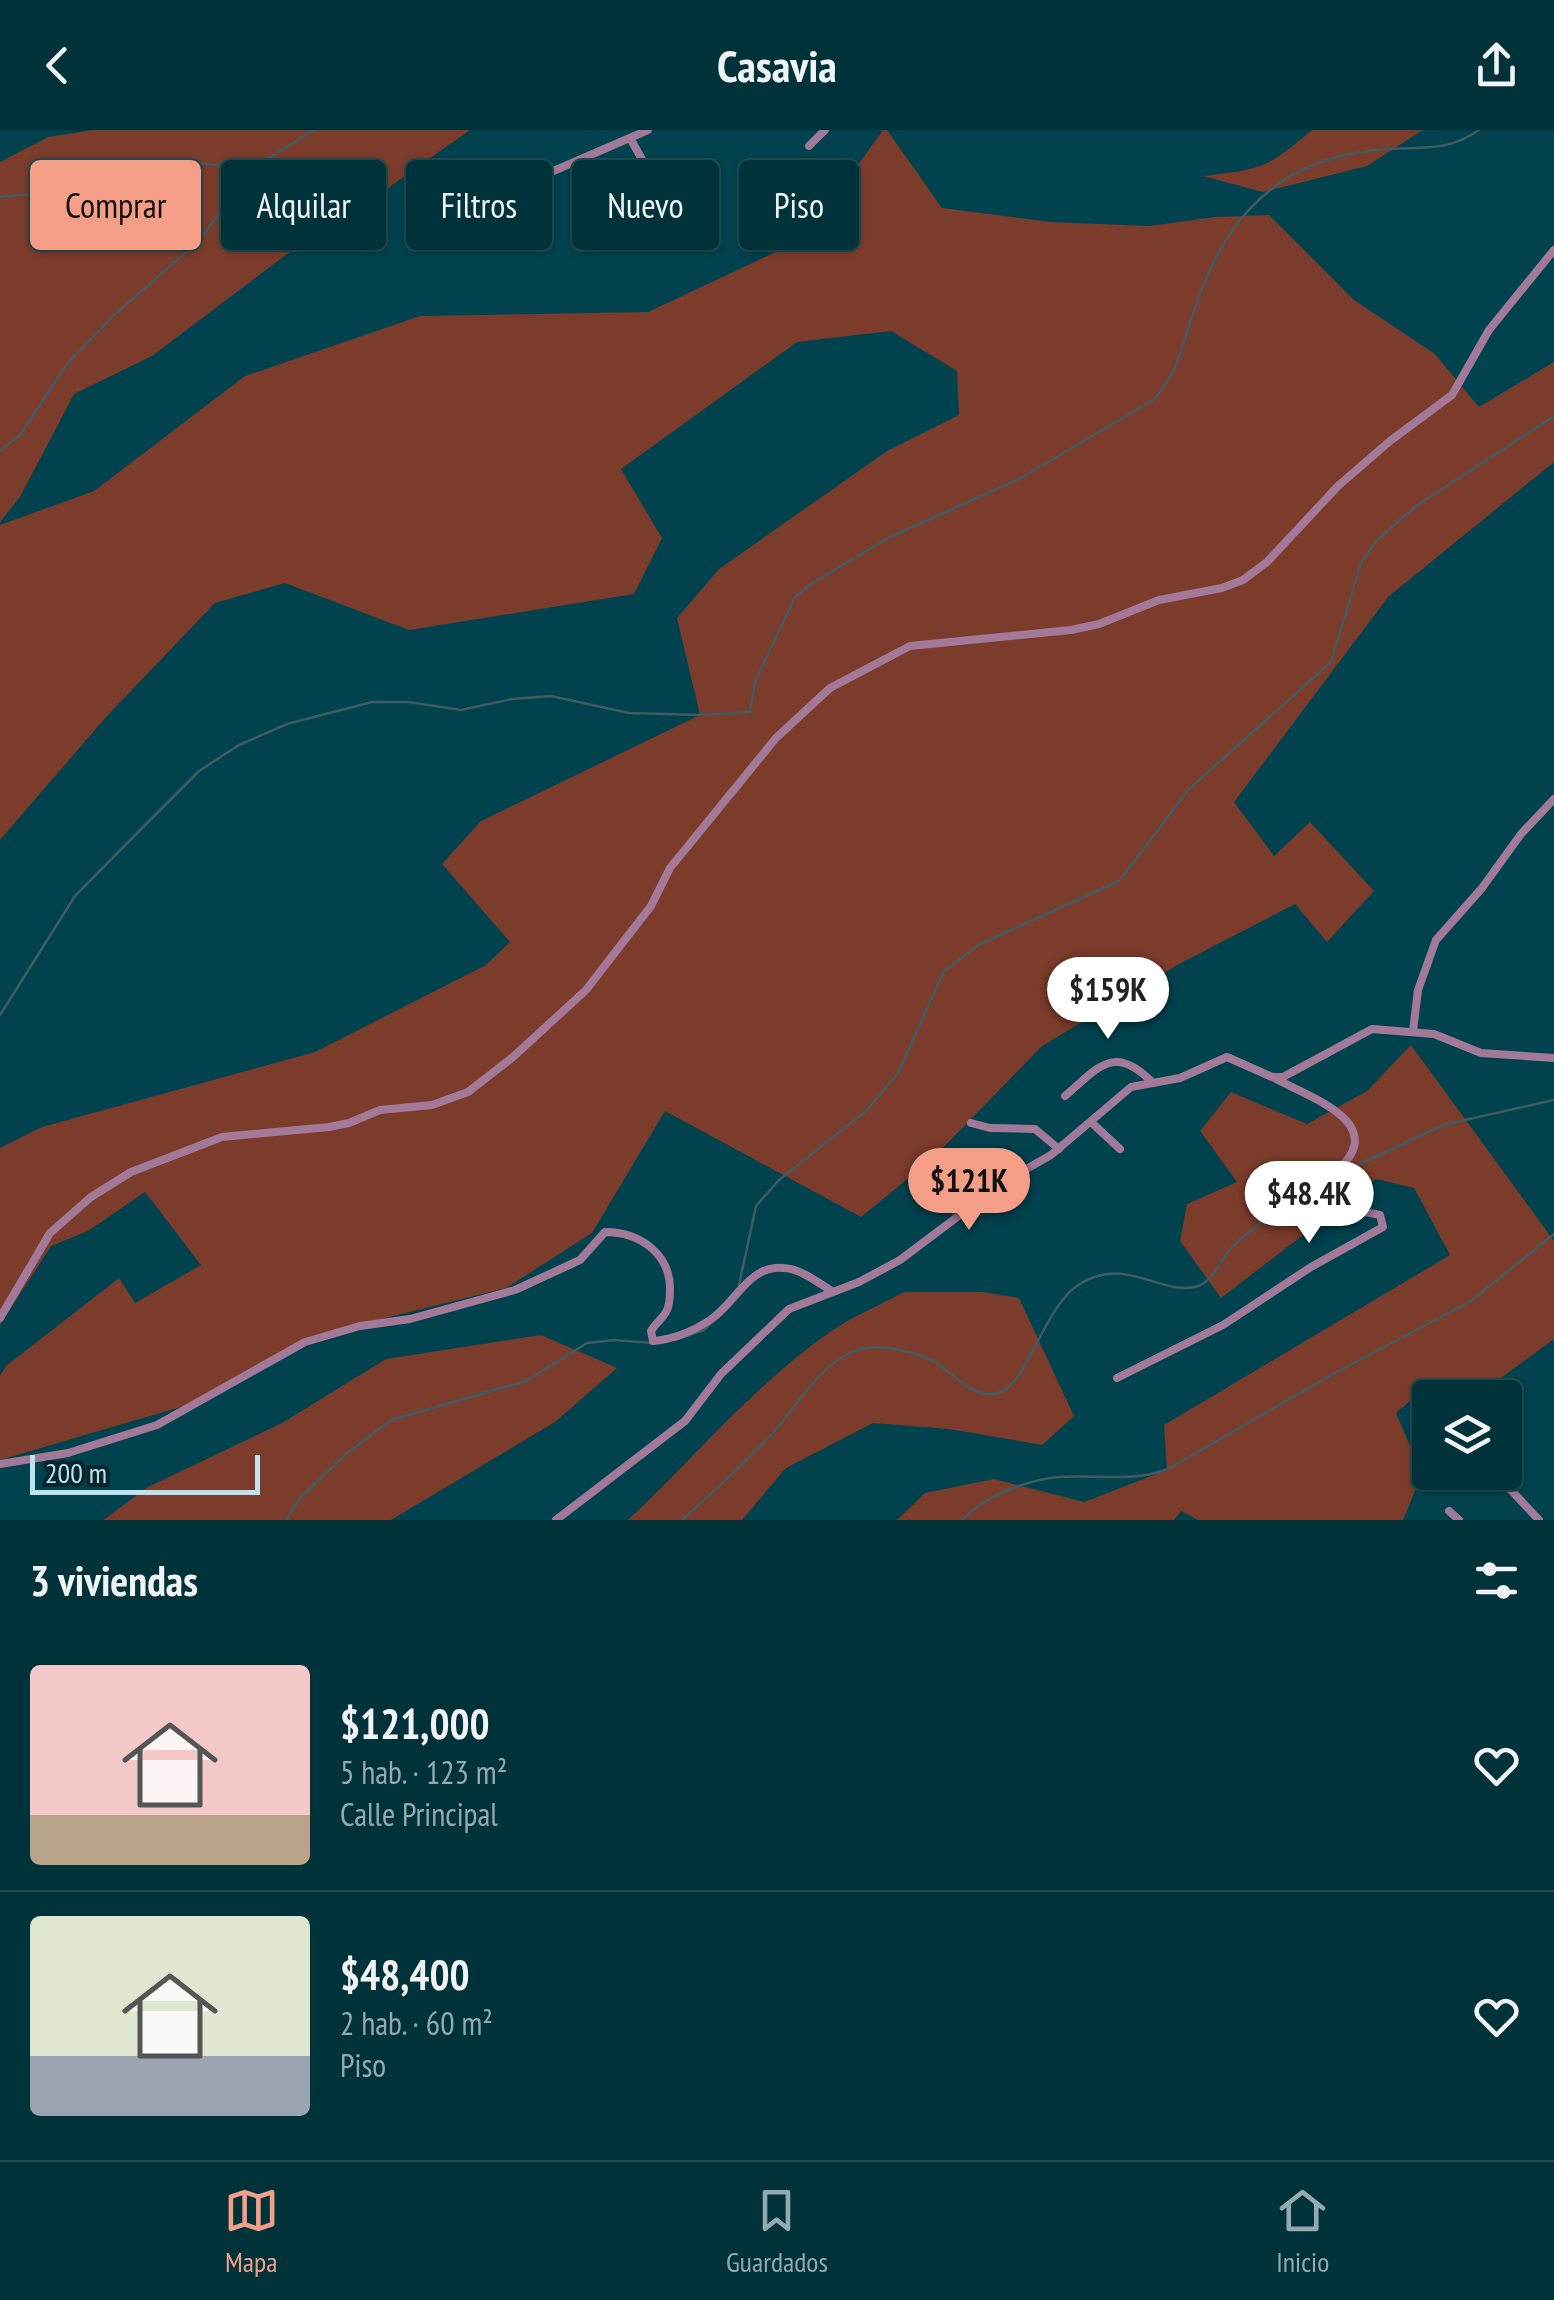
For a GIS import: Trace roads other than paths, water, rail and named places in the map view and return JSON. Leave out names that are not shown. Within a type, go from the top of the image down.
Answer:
[{"type":"street","points":[[552,172],[648,130]]},
{"type":"street","points":[[809,146],[825,130]]},
{"type":"street","points":[[630,138],[642,160]]},
{"type":"street","points":[[0,1318],[60,1221],[131,1172],[222,1137],[349,1123],[391,1108],[444,1101],[481,1083],[586,990],[651,906],[670,868],[776,738],[830,688],[910,646],[1071,630],[1099,624],[1159,600],[1243,580],[1266,562],[1338,486],[1452,395],[1489,330],[1554,250]]},
{"type":"street","points":[[1413,1031],[1418,990],[1436,940],[1482,888],[1521,834],[1554,800]]},
{"type":"street","points":[[1272,1077],[1291,1076],[1366,1030],[1441,1035],[1480,1053],[1554,1058]]},
{"type":"street","points":[[556,1520],[685,1422],[721,1374],[789,1309],[859,1282],[900,1260],[1005,1182],[1058,1150],[1128,1090],[1180,1078],[1227,1058],[1328,1106],[1350,1123],[1355,1140],[1346,1163],[1334,1173],[1336,1198],[1344,1208],[1380,1215],[1383,1226],[1223,1326],[1117,1378]]},
{"type":"street","points":[[1065,1096],[1111,1061],[1128,1062],[1153,1083]]},
{"type":"street","points":[[972,1123],[1005,1130],[1032,1128],[1058,1150]]},
{"type":"street","points":[[1092,1123],[1120,1149]]},
{"type":"street","points":[[0,1464],[68,1453],[157,1425],[306,1342],[515,1290],[580,1260],[606,1232],[619,1232],[655,1247],[664,1263],[670,1277],[670,1298],[666,1314],[651,1331],[653,1341],[679,1337],[713,1318],[746,1281],[770,1269],[785,1268],[832,1292]]},
{"type":"street","points":[[1511,1490],[1539,1520]]},
{"type":"street","points":[[1448,1511],[1459,1520]]},
{"type":"waterway","points":[[0,451],[20,435],[67,364],[114,315],[200,240],[251,169],[314,130]]},
{"type":"waterway","points":[[0,1015],[75,896],[140,830],[199,771],[239,745],[287,724],[372,702],[408,702],[461,710],[512,699],[551,696],[629,713],[750,712],[755,682],[795,597],[814,582],[888,538],[1021,478],[1153,400],[1174,369],[1201,291],[1229,235],[1271,189],[1298,172],[1331,159],[1376,150],[1441,146],[1479,130]]},
{"type":"waterway","points":[[0,197],[39,193],[84,195],[122,176],[155,166],[191,162],[221,166]]},
{"type":"waterway","points":[[739,1285],[756,1206],[779,1180],[867,1110],[898,1073],[944,971],[980,944],[1119,881],[1189,789],[1331,662],[1361,563],[1378,539],[1416,506],[1554,416]]},
{"type":"waterway","points":[[1339,1174],[1443,1125],[1554,1100]]},
{"type":"waterway","points":[[682,1520],[770,1436],[826,1370],[848,1354],[878,1347],[899,1350],[929,1359],[980,1393],[1001,1392],[1018,1375],[1054,1313],[1074,1288],[1109,1274],[1184,1288],[1203,1284],[1232,1247],[1255,1227],[1332,1178]]},
{"type":"waterway","points":[[962,1520],[995,1496],[1034,1481],[1141,1476],[1168,1469],[1333,1374],[1471,1301],[1554,1234]]},
{"type":"waterway","points":[[675,1340],[704,1330],[733,1302]]},
{"type":"waterway","points":[[286,1520],[300,1498],[346,1454],[391,1420],[526,1381],[587,1343],[652,1343]]}]
